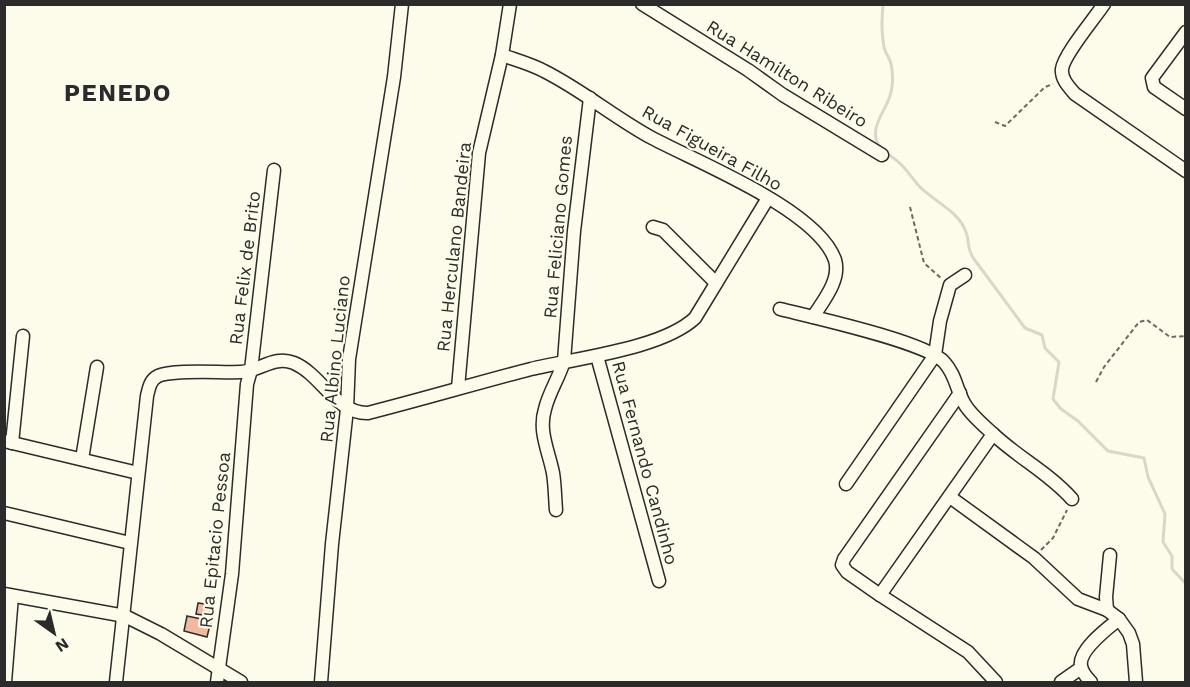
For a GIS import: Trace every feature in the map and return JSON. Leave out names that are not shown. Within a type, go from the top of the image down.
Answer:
[{"type":"street","name":"Rua Albino Luciano","points":[[321,682],[351,348],[394,77],[402,4]]},
{"type":"street","name":"Rua Herculano Bandeira","points":[[458,388],[479,153],[502,55],[510,4]]},
{"type":"street","name":"Rua Hamilton Ribeiro","points":[[642,4],[748,70],[783,95],[882,155]]},
{"type":"street","points":[[1104,4],[1068,55],[1062,68],[1064,78],[1075,94],[1185,171]]},
{"type":"street","points":[[1185,32],[1152,78],[1158,90],[1185,110]]},
{"type":"street","name":"Rua Figueira Filho","points":[[502,55],[543,70],[650,136],[768,198],[797,216],[831,251],[837,269],[834,281],[813,318]]},
{"type":"street","name":"Rua Feliciano Gomes","points":[[556,510],[553,475],[544,442],[544,410],[560,377],[564,361],[574,231],[590,98]]},
{"type":"street","name":"Rua Felix de Brito","points":[[274,170],[246,371],[280,360],[292,362],[304,369],[347,409]]},
{"type":"street","points":[[347,409],[358,414],[368,413],[564,361],[597,356],[683,329],[695,318],[768,198]]},
{"type":"street","points":[[653,227],[663,231],[716,283]]},
{"type":"street","points":[[846,484],[935,355],[940,321],[950,285],[965,275]]},
{"type":"street","points":[[780,309],[896,340],[935,355],[951,372],[969,410],[993,434],[1055,482],[1072,499]]},
{"type":"street","points":[[23,336],[8,442],[138,473]]},
{"type":"street","name":"Rua Fernando Candinho","points":[[597,356],[659,581]]},
{"type":"street","points":[[82,459],[97,367]]},
{"type":"street","points":[[116,682],[147,396],[153,380],[174,374],[246,371]]},
{"type":"street","name":"Rua Epitacio Pessoa","points":[[217,682],[232,574],[246,402],[246,371]]},
{"type":"street","points":[[960,393],[842,562],[847,572],[879,595],[968,652],[996,682]]},
{"type":"street","points":[[879,595],[993,434]]},
{"type":"street","points":[[950,497],[1034,558],[1078,599],[1107,610],[1119,618],[1133,644],[1136,682]]},
{"type":"street","points":[[4,513],[130,543]]},
{"type":"street","points":[[1107,610],[1110,555]]},
{"type":"street","points":[[5,682],[8,595],[124,616],[241,682]]},
{"type":"street","points":[[1091,682],[1081,668],[1085,651],[1119,618]]},
{"type":"street","points":[[1061,682],[1081,668]]},
{"type":"path","points":[[995,122],[1005,126],[1045,87],[1064,78]]},
{"type":"path","points":[[910,207],[924,263],[950,285]]},
{"type":"path","points":[[1096,382],[1104,367],[1139,322],[1147,320],[1170,337],[1185,336]]},
{"type":"path","points":[[1034,558],[1053,538],[1072,499]]},
{"type":"building","points":[[198,603],[212,605],[210,616],[196,614]]},
{"type":"building","points":[[187,616],[211,621],[207,637],[184,631]]},
{"type":"waterway","points":[[881,149],[875,134],[876,127],[892,89],[892,71],[883,41],[883,4]]},
{"type":"waterway","points":[[886,153],[901,164],[919,186],[958,218],[966,232],[970,252],[974,259],[1025,328],[1042,335],[1045,348],[1059,362],[1053,399],[1061,409],[1078,421],[1108,451],[1144,458],[1148,477],[1165,514],[1163,542],[1172,556],[1172,569],[1186,584]]},
{"type":"district","name":"PENEDO","points":[[118,93]]}]
